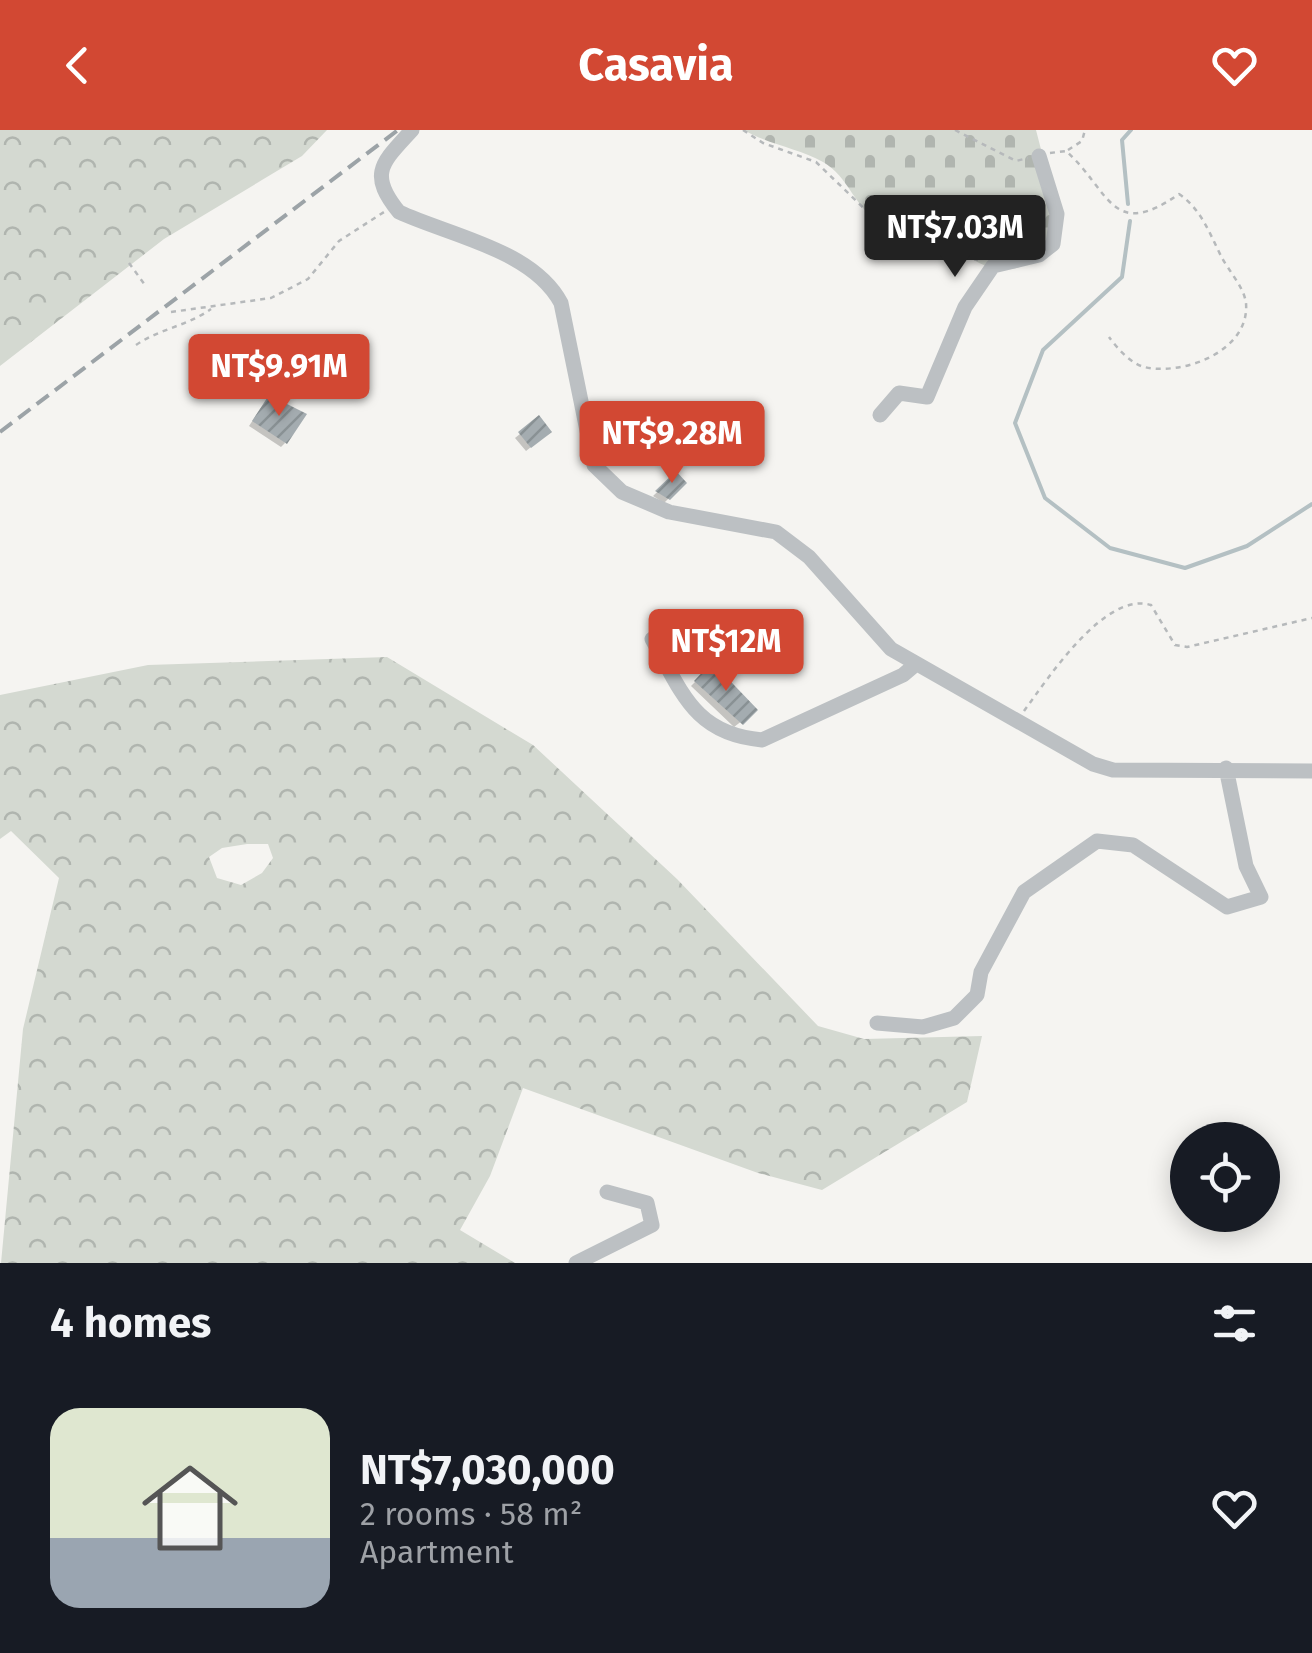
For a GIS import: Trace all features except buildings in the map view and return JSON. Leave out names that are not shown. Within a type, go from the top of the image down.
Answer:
[{"type":"street","points":[[412,130],[381,164],[380,180],[394,206],[427,225],[534,268],[552,286],[561,303],[594,465],[622,492],[669,512],[776,532],[809,558],[891,649],[1016,722],[1112,770],[1226,768],[1312,772]]},
{"type":"street","points":[[880,415],[900,394],[928,396],[965,307],[993,266],[1038,255],[1053,244],[1057,214],[1039,156]]},
{"type":"street","points":[[652,639],[696,715],[738,738],[762,740],[903,675],[916,664]]},
{"type":"street","points":[[878,1023],[923,1026],[954,1018],[977,994],[981,972],[1024,892],[1098,841],[1134,845],[1227,908],[1261,896],[1246,866],[1226,768]]},
{"type":"street","points":[[576,1263],[652,1224],[647,1203],[607,1192]]},
{"type":"path","points":[[743,130],[762,143],[816,162],[876,219],[906,230],[915,239],[993,266]]},
{"type":"path","points":[[955,130],[1016,161],[1066,151],[1082,141],[1085,130]]},
{"type":"path","points":[[1066,151],[1106,201],[1126,212],[1151,213],[1178,194],[1194,204],[1246,299],[1245,324],[1231,345],[1198,364],[1143,367],[1119,351],[1109,337]]},
{"type":"path","points":[[171,312],[271,298],[308,279],[339,241],[394,206]]},
{"type":"path","points":[[129,264],[145,285]]},
{"type":"path","points":[[136,344],[148,336],[188,326],[212,308]]},
{"type":"path","points":[[1016,722],[1101,618],[1118,606],[1140,601],[1151,604],[1170,639],[1187,647],[1312,618]]},
{"type":"green space","points":[[0,130],[327,130],[302,156],[164,239],[0,366]]},
{"type":"green space","points":[[744,130],[1036,130],[1062,231],[1039,256],[1020,267],[986,266],[888,228],[864,209],[832,168]]},
{"type":"green space","points":[[387,657],[533,745],[677,879],[818,1026],[864,1039],[982,1036],[967,1102],[822,1190],[758,1173],[523,1088],[490,1176],[460,1230],[515,1263],[1,1263],[23,1029],[59,878],[11,831],[0,839],[0,695],[148,665]],"holes":[[[268,844],[273,858],[262,873],[241,885],[217,878],[209,857],[222,848]]]},
{"type":"waterway","points":[[1128,204],[1122,140],[1131,130]]},
{"type":"waterway","points":[[1130,221],[1122,277],[1043,350],[1015,423],[1045,498],[1110,548],[1185,568],[1247,546],[1312,504]]},
{"type":"railway","points":[[0,432],[398,130]]}]
